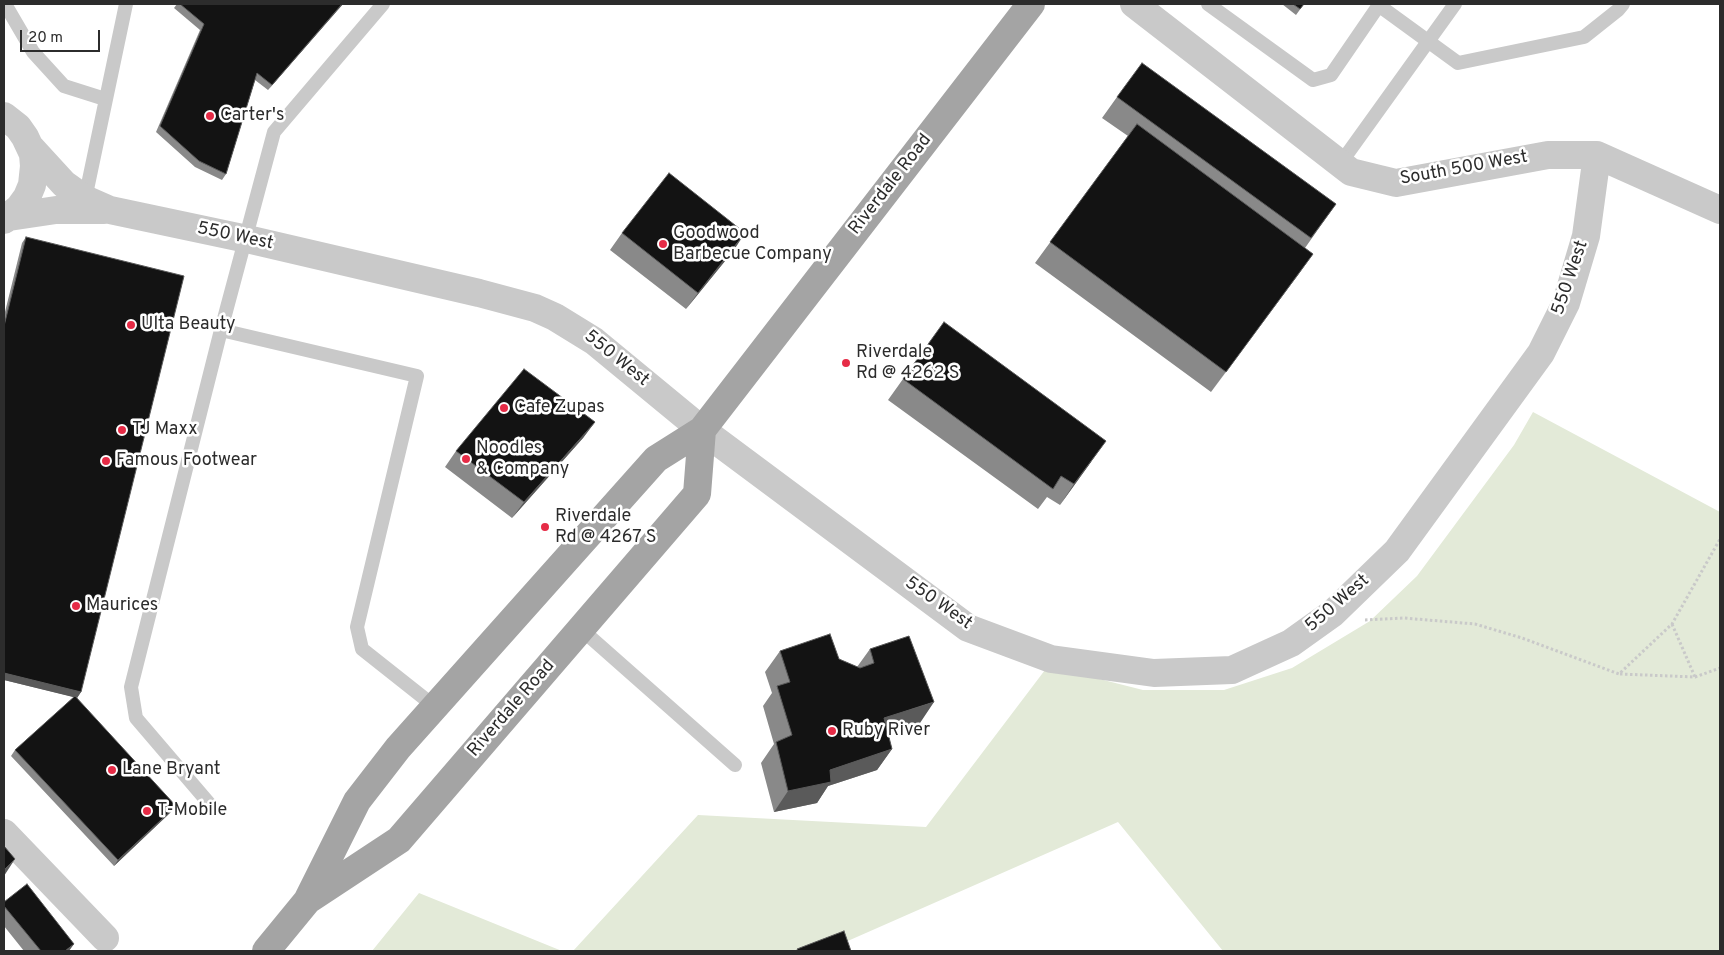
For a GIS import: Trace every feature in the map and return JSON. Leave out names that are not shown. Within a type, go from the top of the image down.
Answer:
[{"type":"main road","name":"Riverdale Road","points":[[266,951],[307,901],[357,801],[434,706],[656,459],[702,430],[1031,4]]},
{"type":"main road","name":"Riverdale Road","points":[[307,901],[399,840],[697,494],[702,430]]},
{"type":"street","name":"South 500 West","points":[[1134,4],[1351,172],[1396,183],[1548,155],[1597,155],[1720,210]]},
{"type":"street","points":[[4,116],[18,127],[46,167],[64,184],[85,199],[110,210]]},
{"type":"street","points":[[6,219],[23,203],[32,185],[34,166],[31,148]]},
{"type":"street","name":"550 West","points":[[110,210],[247,239],[478,293],[535,308],[556,316],[594,341],[702,430],[968,628],[1050,659],[1154,673],[1232,670],[1292,643],[1333,613],[1397,551],[1541,353],[1566,303],[1586,236],[1597,155]]},
{"type":"street","points":[[6,219],[56,210],[110,210]]},
{"type":"street","points":[[4,833],[105,938]]},
{"type":"lane","points":[[5,4],[33,52],[64,86],[105,99]]},
{"type":"lane","points":[[85,199],[126,4]]},
{"type":"lane","points":[[213,808],[136,718],[131,687],[221,330],[247,239],[274,132],[383,4]]},
{"type":"lane","points":[[1208,4],[1313,80],[1331,75],[1378,4],[1458,63],[1584,37],[1623,4]]},
{"type":"lane","points":[[1340,164],[1454,4]]},
{"type":"lane","points":[[221,330],[417,376],[357,626],[362,649],[434,706]]},
{"type":"lane","points":[[582,629],[735,764]]},
{"type":"path","points":[[1619,674],[1672,624],[1720,538]]},
{"type":"path","points":[[1333,613],[1370,621],[1404,618],[1475,624],[1522,638],[1619,674],[1695,676],[1720,668]]},
{"type":"path","points":[[1672,624],[1695,676]]},
{"type":"green space","points":[[1533,412],[1720,512],[1720,951],[1223,951],[1118,822],[825,951],[573,951],[698,815],[926,827],[1048,666],[1143,690],[1224,690],[1292,668],[1370,621],[1417,576],[1514,445]]},
{"type":"green space","points":[[419,893],[562,951],[372,951]]},
{"type":"building","points":[[180,4],[342,4],[272,85],[257,73],[226,174],[199,161],[160,126],[204,24]]},
{"type":"building","points":[[1293,4],[1304,4],[1300,9]]},
{"type":"building","points":[[1142,63],[1336,204],[1311,238],[1117,97]]},
{"type":"building","points":[[1137,124],[1313,254],[1226,372],[1050,242]]},
{"type":"building","points":[[669,173],[745,233],[698,293],[622,233]]},
{"type":"building","points":[[26,237],[184,276],[81,692],[4,673],[4,326]]},
{"type":"building","points":[[944,322],[1106,441],[1074,484],[1061,476],[1053,489],[903,379]]},
{"type":"building","points":[[524,369],[595,422],[524,502],[456,451]]},
{"type":"building","name":"Ruby River","points":[[830,634],[839,659],[860,668],[874,663],[870,649],[909,636],[934,702],[884,718],[892,749],[830,770],[831,782],[788,791],[776,742],[792,735],[777,686],[790,682],[780,651]]},
{"type":"building","points":[[75,696],[176,806],[118,860],[15,750]]},
{"type":"building","points":[[4,846],[15,859],[4,870]]},
{"type":"building","points":[[27,884],[74,944],[65,951],[41,951],[4,906],[4,902]]},
{"type":"building","points":[[844,931],[851,951],[798,951],[797,949]]},
{"type":"place","name":"Carter's","points":[[210,116]]},
{"type":"place","name":"Goodwood Barbecue Company","points":[[663,244]]},
{"type":"place","name":"Ulta Beauty","points":[[131,325]]},
{"type":"place","name":"Riverdale Rd @ 4262 S","points":[[846,363]]},
{"type":"place","name":"Cafe Zupas","points":[[504,408]]},
{"type":"place","name":"TJ Maxx","points":[[122,430]]},
{"type":"place","name":"Noodles & Company","points":[[466,459]]},
{"type":"place","name":"Famous Footwear","points":[[106,461]]},
{"type":"place","name":"Riverdale Rd @ 4267 S","points":[[545,527]]},
{"type":"place","name":"Maurices","points":[[76,606]]},
{"type":"place","name":"Ruby River","points":[[832,731]]},
{"type":"place","name":"Lane Bryant","points":[[112,770]]},
{"type":"place","name":"T-Mobile","points":[[147,811]]}]
